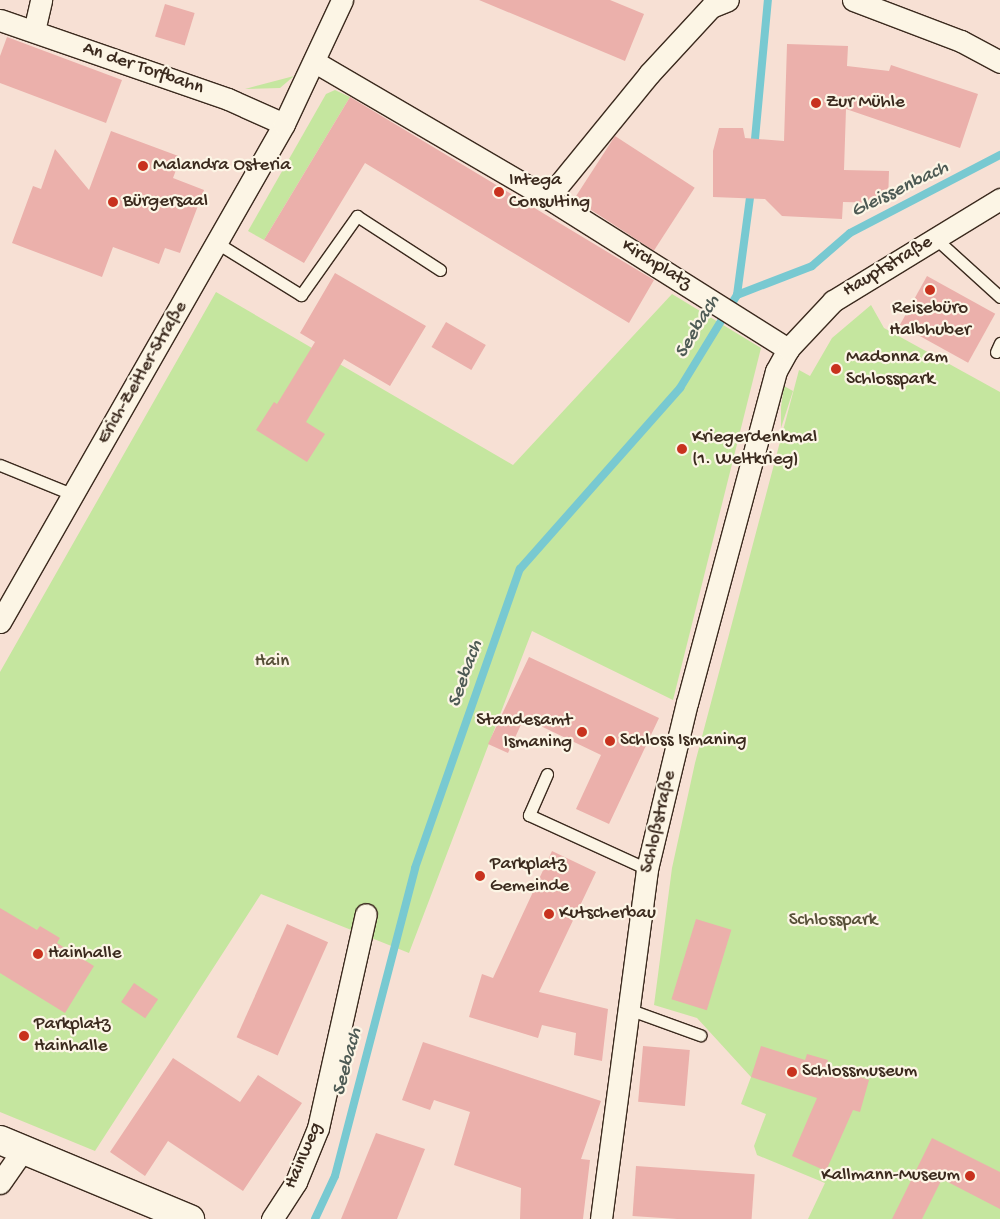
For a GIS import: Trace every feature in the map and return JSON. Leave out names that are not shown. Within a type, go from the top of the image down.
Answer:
[{"type":"main road","points":[[12,1145],[173,1216]]},
{"type":"street","points":[[34,31],[41,0]]},
{"type":"street","name":"Erich-Zeitler-Straße","points":[[0,622],[284,124],[315,62],[342,0]]},
{"type":"street","points":[[548,198],[649,74],[710,7],[728,0]]},
{"type":"street","points":[[853,0],[961,42],[1000,62]]},
{"type":"street","name":"An der Torfbahn","points":[[0,20],[228,99],[284,124]]},
{"type":"street","name":"Kirchplatz","points":[[315,62],[548,198],[788,350]]},
{"type":"street","name":"Hauptstraße","points":[[788,350],[833,301],[1000,199]]},
{"type":"street","name":"Schloßstraße","points":[[601,1219],[647,868],[687,703],[776,371],[788,350]]},
{"type":"street","name":"Hainweg","points":[[272,1219],[296,1182],[318,1128],[366,914]]},
{"type":"street","points":[[0,1182],[12,1145]]},
{"type":"lane","points":[[217,243],[301,295],[357,216],[440,270]]},
{"type":"lane","points":[[935,238],[1000,298]]},
{"type":"lane","points":[[0,465],[74,494]]},
{"type":"lane","points":[[547,774],[529,815],[647,868]]},
{"type":"lane","points":[[628,1009],[700,1034]]},
{"type":"green space","points":[[294,76],[280,88],[245,89]]},
{"type":"green space","points":[[335,90],[350,97],[264,240],[248,231],[326,94]]},
{"type":"green space","name":"Hain","points":[[216,292],[513,465],[672,294],[761,348],[673,700],[532,631],[409,953],[261,894],[95,1151],[0,1112],[0,672]]},
{"type":"green space","name":"Schlosspark","points":[[871,305],[884,328],[1000,392],[1000,1219],[808,1219],[825,1183],[757,1155],[754,1146],[766,1114],[741,1104],[751,1077],[697,1018],[654,1005],[672,868],[695,763],[799,370],[810,376],[832,338]]},
{"type":"green space","points":[[784,386],[793,391],[781,428],[781,407]]},
{"type":"building","points":[[479,0],[610,0],[644,14],[625,61]]},
{"type":"building","points":[[165,4],[195,13],[185,46],[155,37]]},
{"type":"building","points":[[7,37],[122,80],[106,123],[0,83],[0,56]]},
{"type":"building","points":[[787,44],[848,46],[847,66],[889,71],[891,65],[978,94],[960,148],[846,109],[844,170],[889,171],[888,203],[843,202],[842,219],[782,216],[765,199],[713,197],[713,151],[719,128],[743,128],[745,138],[784,141]]},
{"type":"building","points":[[350,97],[654,280],[629,323],[365,163],[304,263],[264,240]]},
{"type":"building","name":"Bürgersaal","points":[[111,131],[181,157],[173,178],[204,190],[180,253],[165,248],[159,264],[113,247],[102,277],[12,243],[33,186],[41,189],[55,149],[89,190]]},
{"type":"building","points":[[615,136],[695,188],[654,251],[574,199]]},
{"type":"building","points":[[335,273],[426,326],[390,386],[344,359],[306,422],[325,434],[307,462],[256,430],[274,402],[277,404],[315,342],[300,333]]},
{"type":"building","points":[[927,276],[995,314],[968,363],[900,325]]},
{"type":"building","points":[[446,322],[486,345],[471,370],[432,347]]},
{"type":"building","name":"Schloss Ismaning","points":[[529,657],[659,718],[609,824],[576,809],[601,755],[524,718],[508,753],[488,744]]},
{"type":"building","points":[[552,851],[596,872],[539,992],[608,1009],[602,1061],[574,1055],[576,1033],[542,1025],[538,1038],[469,1017],[482,974],[493,978]]},
{"type":"building","name":"Hainhalle","points":[[0,908],[37,930],[40,926],[60,938],[57,943],[94,966],[65,1013],[0,973]]},
{"type":"building","points":[[696,919],[731,930],[707,1010],[671,999]]},
{"type":"building","points":[[287,924],[328,942],[278,1056],[237,1037]]},
{"type":"building","points":[[134,983],[158,999],[145,1018],[121,1002]]},
{"type":"building","points":[[423,1042],[601,1101],[581,1159],[590,1160],[583,1219],[520,1219],[521,1188],[454,1165],[470,1112],[434,1100],[430,1110],[402,1100]]},
{"type":"building","points":[[643,1046],[690,1050],[685,1106],[638,1102]]},
{"type":"building","points":[[761,1046],[805,1060],[807,1054],[828,1060],[826,1066],[869,1080],[860,1112],[853,1110],[826,1171],[792,1156],[817,1098],[751,1077]]},
{"type":"building","points":[[173,1058],[240,1102],[258,1075],[302,1103],[243,1191],[168,1141],[145,1176],[110,1152]]},
{"type":"building","points":[[376,1133],[425,1149],[397,1219],[341,1219]]},
{"type":"building","points":[[932,1138],[1000,1172],[1000,1209],[942,1179],[922,1219],[892,1219]]},
{"type":"building","points":[[636,1166],[755,1174],[752,1219],[677,1219],[633,1216]]},
{"type":"waterway","name":"Seebach","points":[[755,139],[768,0]]},
{"type":"waterway","name":"Gleissenbach","points":[[737,295],[812,266],[850,233],[1000,155]]},
{"type":"waterway","name":"Seebach","points":[[315,1219],[335,1176],[415,868],[520,569],[680,388],[737,295],[750,197]]},
{"type":"place","name":"Zur Mühle","points":[[816,103]]},
{"type":"place","name":"Malandra Osteria","points":[[143,166]]},
{"type":"place","name":"Intega Consulting","points":[[499,192]]},
{"type":"place","name":"Bürgersaal","points":[[113,202]]},
{"type":"place","name":"Reisebüro Halbhuber","points":[[930,290]]},
{"type":"place","name":"Madonna am Schlosspark","points":[[836,369]]},
{"type":"place","name":"Kriegerdenkmal (1. Weltkrieg)","points":[[682,449]]},
{"type":"place","name":"Standesamt Ismaning","points":[[582,732]]},
{"type":"place","name":"Schloss Ismaning","points":[[610,741]]},
{"type":"place","name":"Parkplatz Gemeinde","points":[[480,876]]},
{"type":"place","name":"Kutscherbau","points":[[549,914]]},
{"type":"place","name":"Hainhalle","points":[[38,954]]},
{"type":"place","name":"Parkplatz Hainhalle","points":[[24,1036]]},
{"type":"place","name":"Schlossmuseum","points":[[792,1072]]},
{"type":"place","name":"Kallmann-Museum","points":[[970,1176]]}]
